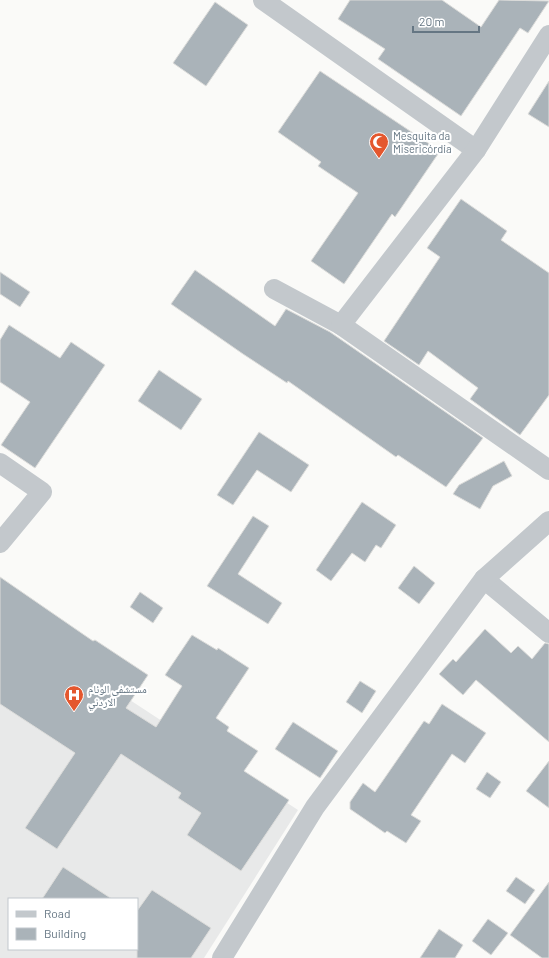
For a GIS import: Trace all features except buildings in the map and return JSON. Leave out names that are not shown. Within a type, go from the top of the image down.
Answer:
[{"type":"street","points":[[263,0],[476,150]]},
{"type":"street","points":[[341,325],[476,150],[549,35]]},
{"type":"street","points":[[274,289],[341,325],[549,470]]},
{"type":"street","points":[[0,463],[42,492],[0,543]]},
{"type":"street","points":[[222,958],[315,808],[484,579],[549,521]]},
{"type":"street","points":[[484,579],[549,633]]},
{"type":"shaded area","name":"مستشفى الوئام الاردني","points":[[0,615],[298,810],[204,958],[0,958]]},
{"type":"place","name":"Mesquita da Misericórdia","points":[[379,159]]},
{"type":"place","name":"مستشفى الوئام الاردني","points":[[74,712]]}]
